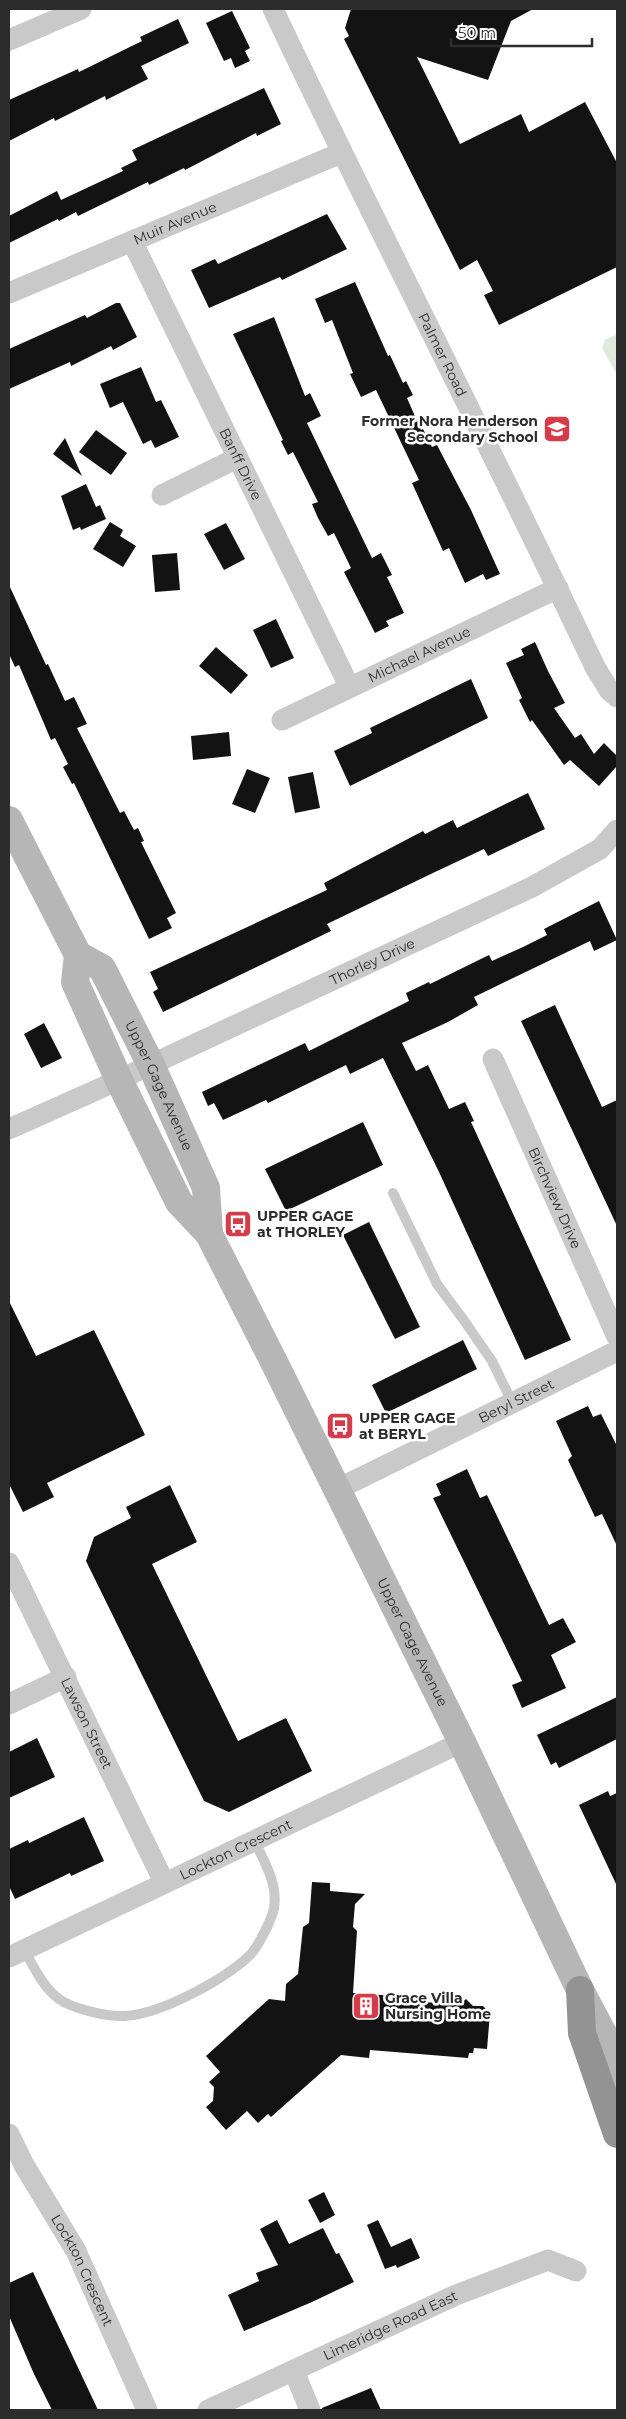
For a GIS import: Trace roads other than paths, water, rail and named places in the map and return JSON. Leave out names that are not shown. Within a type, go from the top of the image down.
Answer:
[{"type":"highway","points":[[580,1990],[582,2033],[617,2134]]},
{"type":"main road","points":[[9,820],[78,955]]},
{"type":"main road","name":"Upper Gage Avenue","points":[[209,1234],[206,1188],[151,1065],[102,968],[78,955],[75,982],[119,1080],[179,1202],[209,1234],[462,1742],[580,1990],[616,2055],[614,2081],[617,2087]]},
{"type":"street","points":[[9,40],[81,9]]},
{"type":"street","name":"Palmer Road","points":[[273,9],[341,153],[452,369],[600,677],[617,697]]},
{"type":"street","name":"Muir Avenue","points":[[9,293],[341,153]]},
{"type":"street","name":"Banff Drive","points":[[132,241],[349,686]]},
{"type":"street","points":[[162,495],[237,458]]},
{"type":"street","name":"Michael Avenue","points":[[282,720],[349,686],[558,588]]},
{"type":"street","name":"Thorley Drive","points":[[9,1129],[119,1080],[532,887],[600,849],[617,830]]},
{"type":"street","name":"Birchview Drive","points":[[492,1059],[617,1337]]},
{"type":"street","name":"Beryl Street","points":[[336,1490],[513,1405],[617,1351]]},
{"type":"street","name":"Lawson Street","points":[[9,1563],[164,1882]]},
{"type":"street","points":[[9,1704],[66,1677]]},
{"type":"street","name":"Lockton Crescent","points":[[16,1953],[462,1742]]},
{"type":"street","name":"Lockton Crescent","points":[[9,2134],[24,2165],[76,2251],[147,2410]]},
{"type":"street","name":"Limeridge Road East","points":[[208,2410],[456,2295],[548,2260],[576,2271]]},
{"type":"street","points":[[294,2371],[310,2410]]},
{"type":"lane","points":[[392,1193],[436,1284],[463,1318],[492,1361],[513,1405]]},
{"type":"lane","points":[[16,1953],[44,1985],[61,2000],[101,2014],[126,2016],[171,2004],[199,1990],[252,1954],[264,1933],[274,1908],[274,1882],[254,1840]]},
{"type":"place","name":"Former Nora Henderson Secondary School","points":[[557,429]]},
{"type":"place","name":"UPPER GAGE at THORLEY","points":[[238,1224]]},
{"type":"place","name":"UPPER GAGE at BERYL","points":[[340,1426]]},
{"type":"place","name":"Grace Villa Nursing Home","points":[[366,2006]]}]
